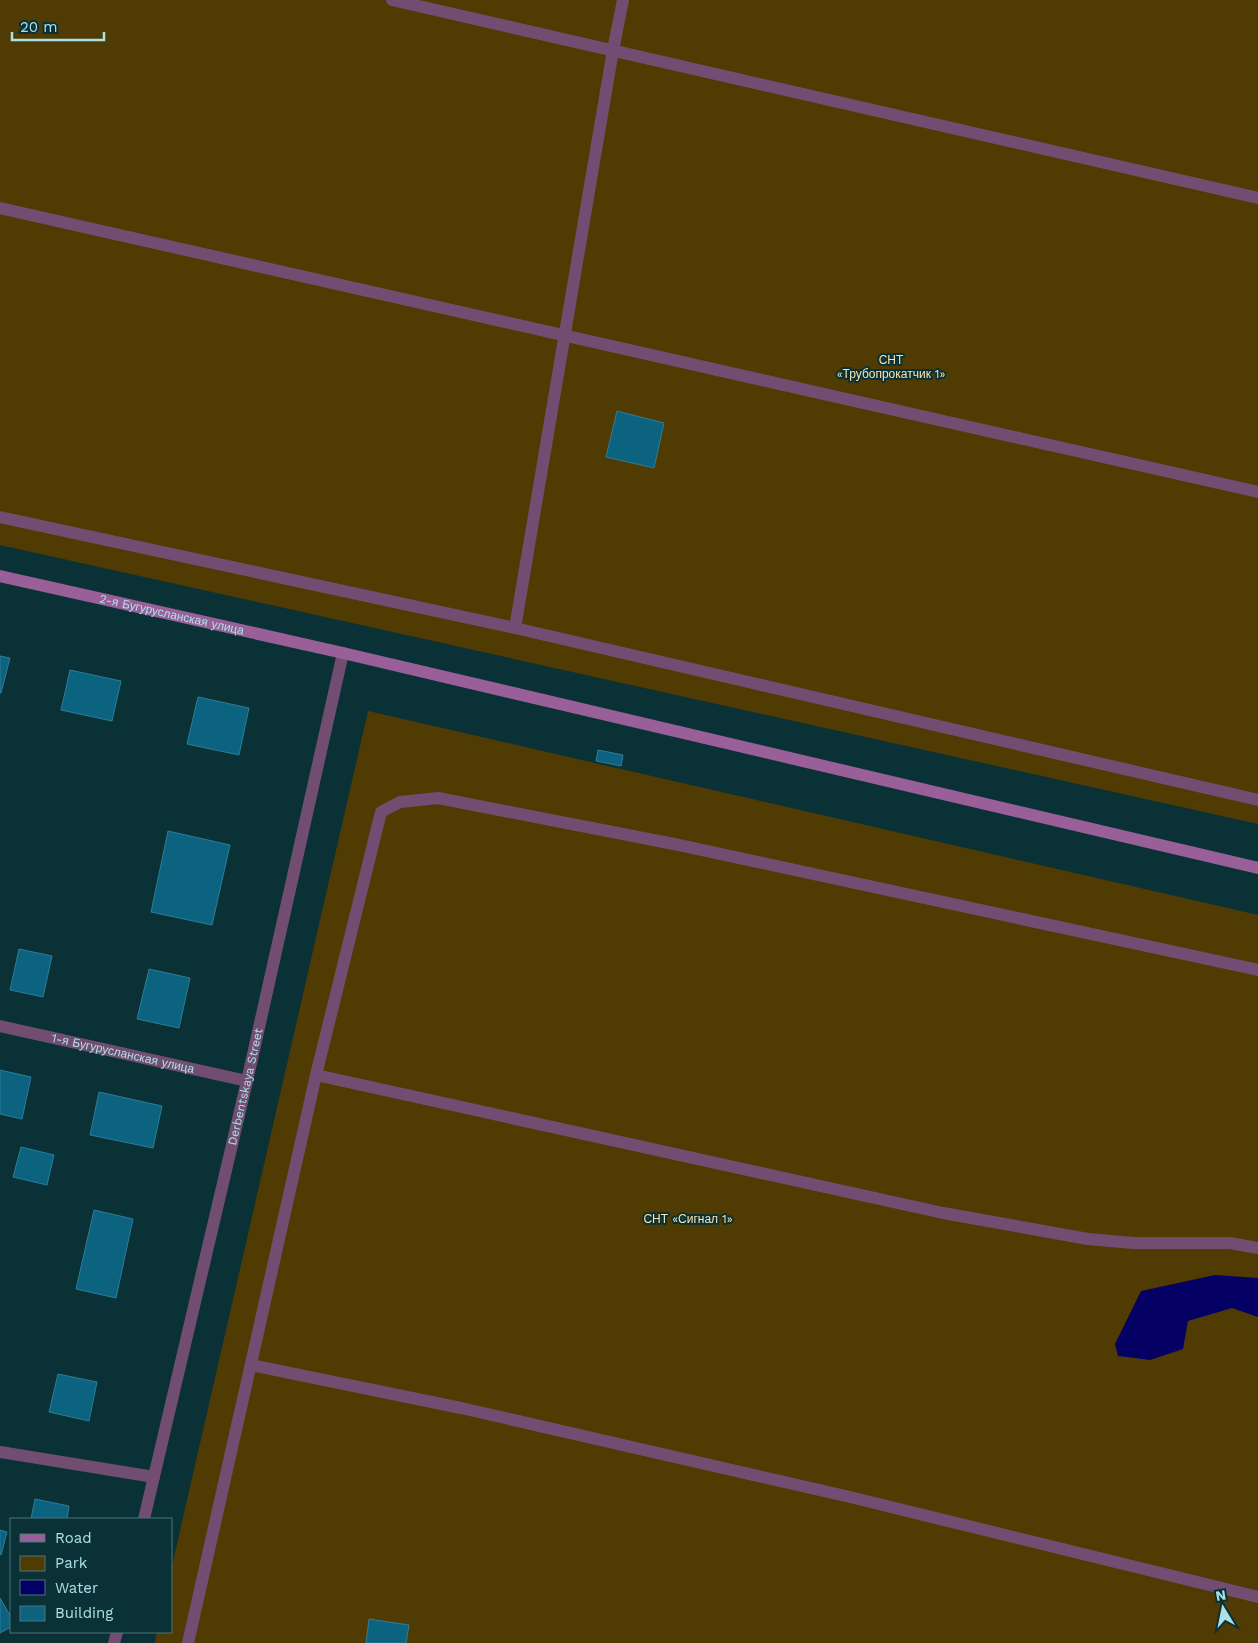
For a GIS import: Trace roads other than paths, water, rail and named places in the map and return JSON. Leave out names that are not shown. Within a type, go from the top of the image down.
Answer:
[{"type":"street","points":[[392,0],[1258,198]]},
{"type":"street","points":[[515,628],[623,0]]},
{"type":"street","points":[[0,208],[1258,492]]},
{"type":"street","points":[[0,517],[515,628],[1258,800]]},
{"type":"street","name":"2-я Бугурусланская улица","points":[[0,576],[343,653],[1258,868]]},
{"type":"street","name":"Derbentskaya Street","points":[[144,1518],[247,1081],[343,653]]},
{"type":"street","points":[[188,1643],[316,1075],[381,812],[400,802],[438,798],[679,845],[1258,970]]},
{"type":"street","name":"1-я Бугурусланская улица","points":[[0,1026],[247,1081]]},
{"type":"street","points":[[316,1075],[943,1213],[1078,1238],[1134,1243],[1230,1243],[1258,1248]]},
{"type":"street","points":[[251,1365],[461,1408],[821,1491],[1258,1598]]},
{"type":"street","points":[[0,1452],[154,1478]]},
{"type":"water","points":[[1215,1275],[1258,1278],[1258,1317],[1232,1308],[1188,1321],[1183,1349],[1150,1360],[1118,1356],[1115,1344],[1141,1291]]},
{"type":"park label","name":"СНТ «Трубопрокатчик 1»","points":[[891,367]]},
{"type":"park label","name":"СНТ «Сигнал 1»","points":[[688,1219]]}]
